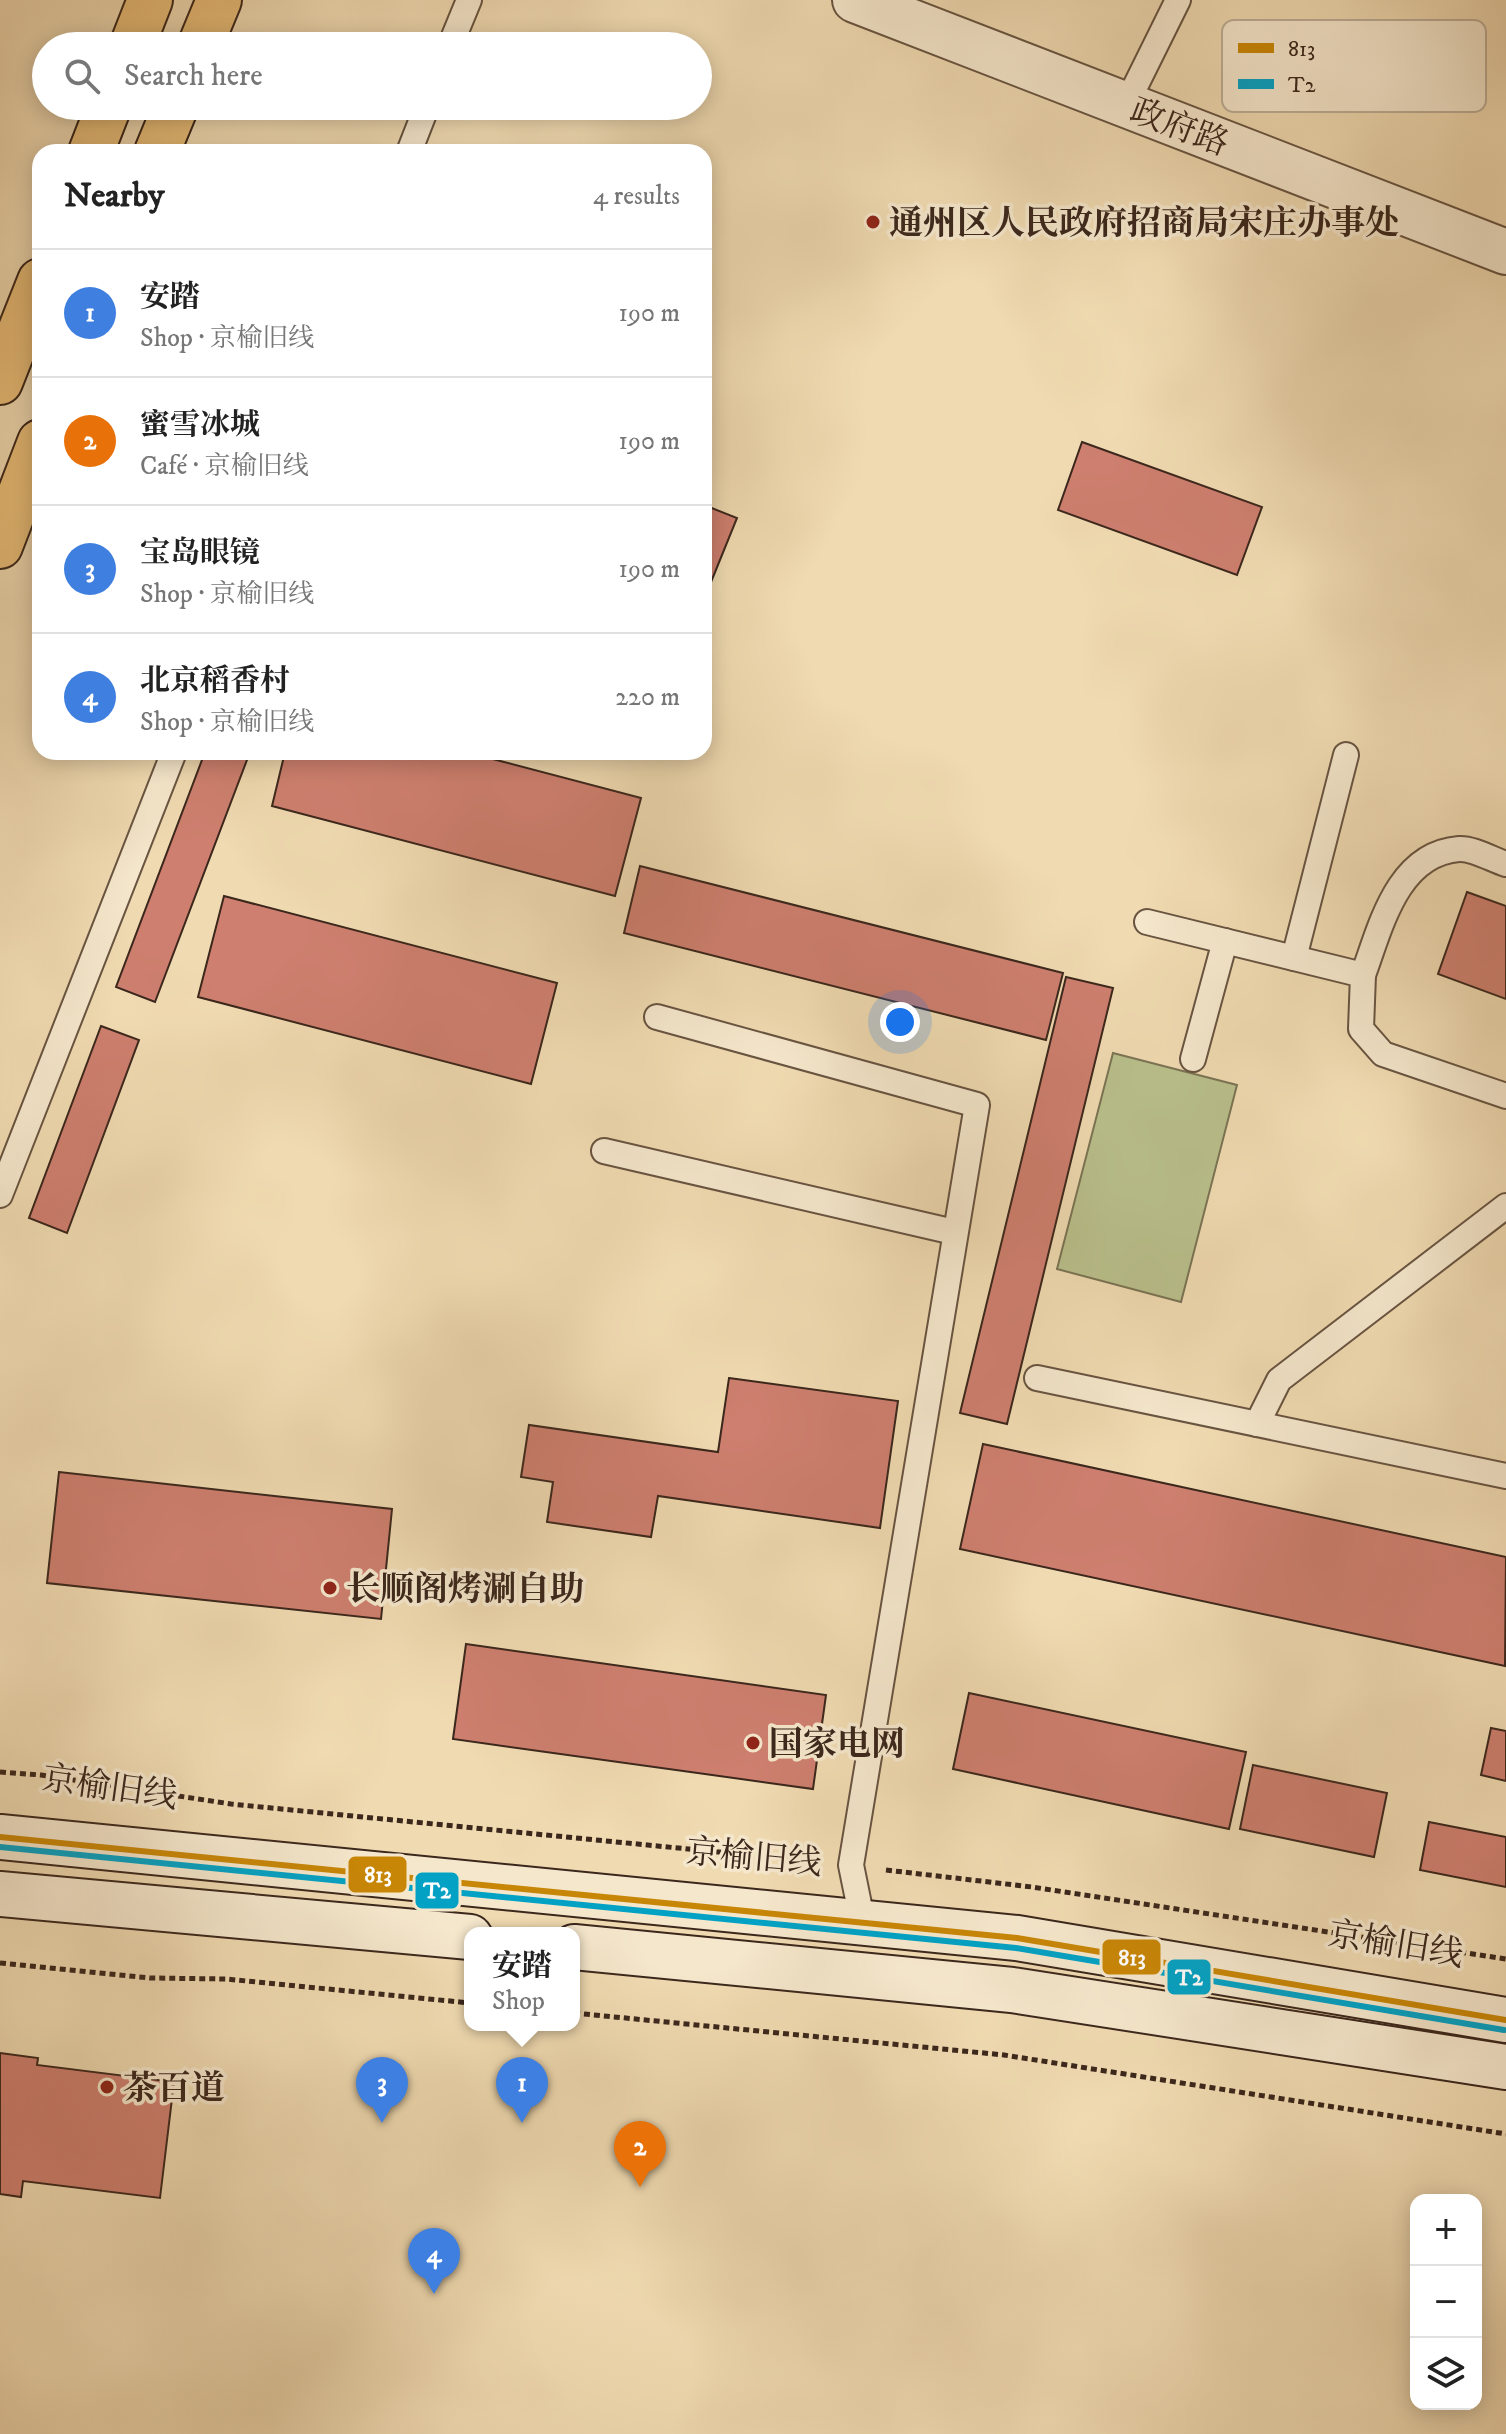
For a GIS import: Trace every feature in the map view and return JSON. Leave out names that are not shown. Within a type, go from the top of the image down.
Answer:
[{"type":"main road","points":[[137,32],[150,0]]},
{"type":"main road","points":[[206,32],[219,0]]},
{"type":"main road","name":"政府路","points":[[855,0],[1506,252]]},
{"type":"main road","points":[[94,144],[104,120]]},
{"type":"main road","points":[[160,144],[170,120]]},
{"type":"main road","points":[[0,382],[32,301]]},
{"type":"main road","points":[[0,546],[32,463]]},
{"type":"main road","name":"京榆旧线","points":[[0,1837],[1017,1938],[1506,2020]]},
{"type":"main road","points":[[0,1894],[464,1936]]},
{"type":"main road","points":[[580,1948],[1012,1990],[1506,2067]]},
{"type":"lane","points":[[456,32],[469,0]]},
{"type":"lane","points":[[1126,105],[1178,0]]},
{"type":"lane","points":[[412,144],[422,120]]},
{"type":"lane","points":[[1294,958],[1346,755]]},
{"type":"lane","points":[[0,1195],[171,760]]},
{"type":"lane","points":[[1506,864],[1461,849],[1426,857],[1401,882],[1363,975],[1361,1029],[1383,1054],[1506,1096]]},
{"type":"lane","points":[[1147,922],[1363,975]]},
{"type":"lane","points":[[1193,1059],[1225,941]]},
{"type":"lane","points":[[657,1017],[977,1105],[851,1865],[863,1924]]},
{"type":"lane","points":[[604,1151],[954,1232]]},
{"type":"lane","points":[[1257,1424],[1279,1380],[1506,1206]]},
{"type":"lane","points":[[1037,1378],[1506,1476]]},
{"type":"path","name":"京榆旧线","points":[[0,1772],[41,1775],[246,1806],[851,1865],[1032,1887],[1506,1959]]},
{"type":"path","points":[[0,1963],[150,1978],[226,1979],[464,2002]]},
{"type":"path","points":[[580,2014],[1004,2055],[1506,2134]]},
{"type":"green space","points":[[1113,1053],[1237,1085],[1181,1302],[1057,1269]]},
{"type":"building","points":[[1082,442],[1262,507],[1237,575],[1058,510]]},
{"type":"building","points":[[712,508],[737,518],[712,580]]},
{"type":"building","points":[[202,760],[247,760],[155,1002],[116,987]]},
{"type":"building","points":[[283,760],[496,760],[641,798],[615,896],[272,806]]},
{"type":"building","points":[[640,866],[1063,973],[1046,1040],[624,933]]},
{"type":"building","points":[[1467,892],[1506,906],[1506,999],[1438,974]]},
{"type":"building","points":[[224,896],[557,983],[531,1084],[198,997]]},
{"type":"building","points":[[1066,977],[1113,988],[1007,1424],[960,1413]]},
{"type":"building","points":[[101,1026],[139,1040],[67,1233],[29,1218]]},
{"type":"building","points":[[729,1378],[898,1401],[880,1528],[658,1496],[651,1537],[547,1522],[553,1482],[521,1477],[529,1425],[718,1452]]},
{"type":"building","points":[[983,1444],[1506,1557],[1505,1666],[960,1549]]},
{"type":"building","points":[[59,1472],[392,1509],[381,1619],[47,1583]]},
{"type":"building","points":[[466,1644],[826,1695],[813,1789],[453,1739]]},
{"type":"building","points":[[969,1693],[1246,1752],[1229,1829],[953,1769]]},
{"type":"building","points":[[1491,1728],[1506,1731],[1506,1781],[1481,1775]]},
{"type":"building","points":[[1253,1765],[1387,1793],[1374,1857],[1240,1829]]},
{"type":"building","points":[[1429,1822],[1506,1837],[1506,1887],[1420,1870]]},
{"type":"building","points":[[0,2053],[38,2058],[37,2065],[174,2082],[160,2198],[23,2181],[21,2197],[0,2194]]},
{"type":"transit line","name":"813","points":[[0,1837],[1017,1938],[1506,2020]]},
{"type":"transit line","name":"T2","points":[[0,1847],[1016,1948],[1504,2030]]},
{"type":"place","name":"通州区人民政府招商局宋庄办事处","points":[[873,222]]},
{"type":"place","name":"长顺阁烤涮自助","points":[[330,1588]]},
{"type":"place","name":"国家电网","points":[[753,1743]]},
{"type":"place","name":"茶百道","points":[[107,2087]]},
{"type":"place","name":"宝岛眼镜","points":[[382,2123]]},
{"type":"place","name":"安踏","points":[[522,2123]]},
{"type":"place","name":"蜜雪冰城","points":[[640,2187]]},
{"type":"place","name":"北京稻香村","points":[[434,2294]]}]
